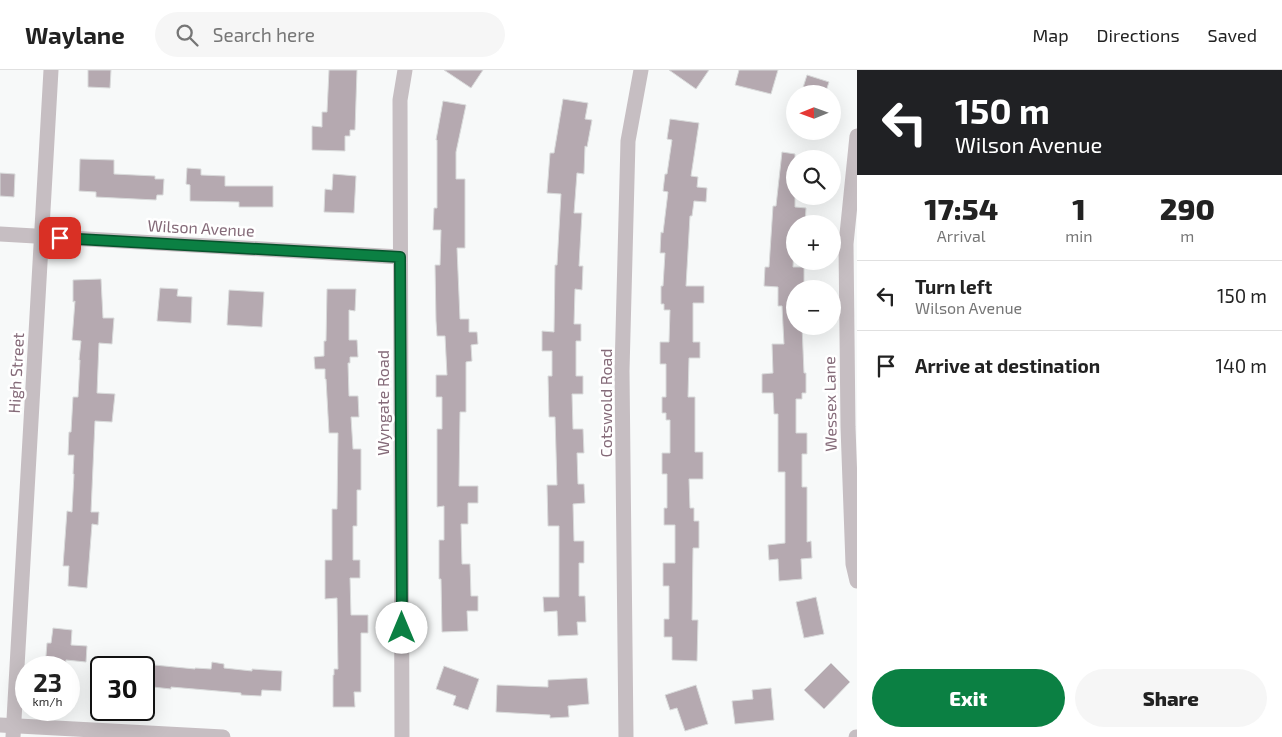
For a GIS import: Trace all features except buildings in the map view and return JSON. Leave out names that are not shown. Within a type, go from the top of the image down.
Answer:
[{"type":"street","name":"High Street","points":[[9,730],[29,474],[51,70]]},
{"type":"street","name":"Wyngate Road","points":[[402,737],[400,100],[405,70]]},
{"type":"street","name":"Cotswold Road","points":[[626,737],[623,333],[628,141],[641,70]]},
{"type":"street","name":"Wessex Lane","points":[[857,136],[846,254],[848,427],[853,564],[857,580]]},
{"type":"street","name":"Wilson Avenue","points":[[0,234],[400,257]]},
{"type":"street","points":[[9,730],[223,737]]},
{"type":"route","points":[[60,238],[400,257],[402,628]]}]
